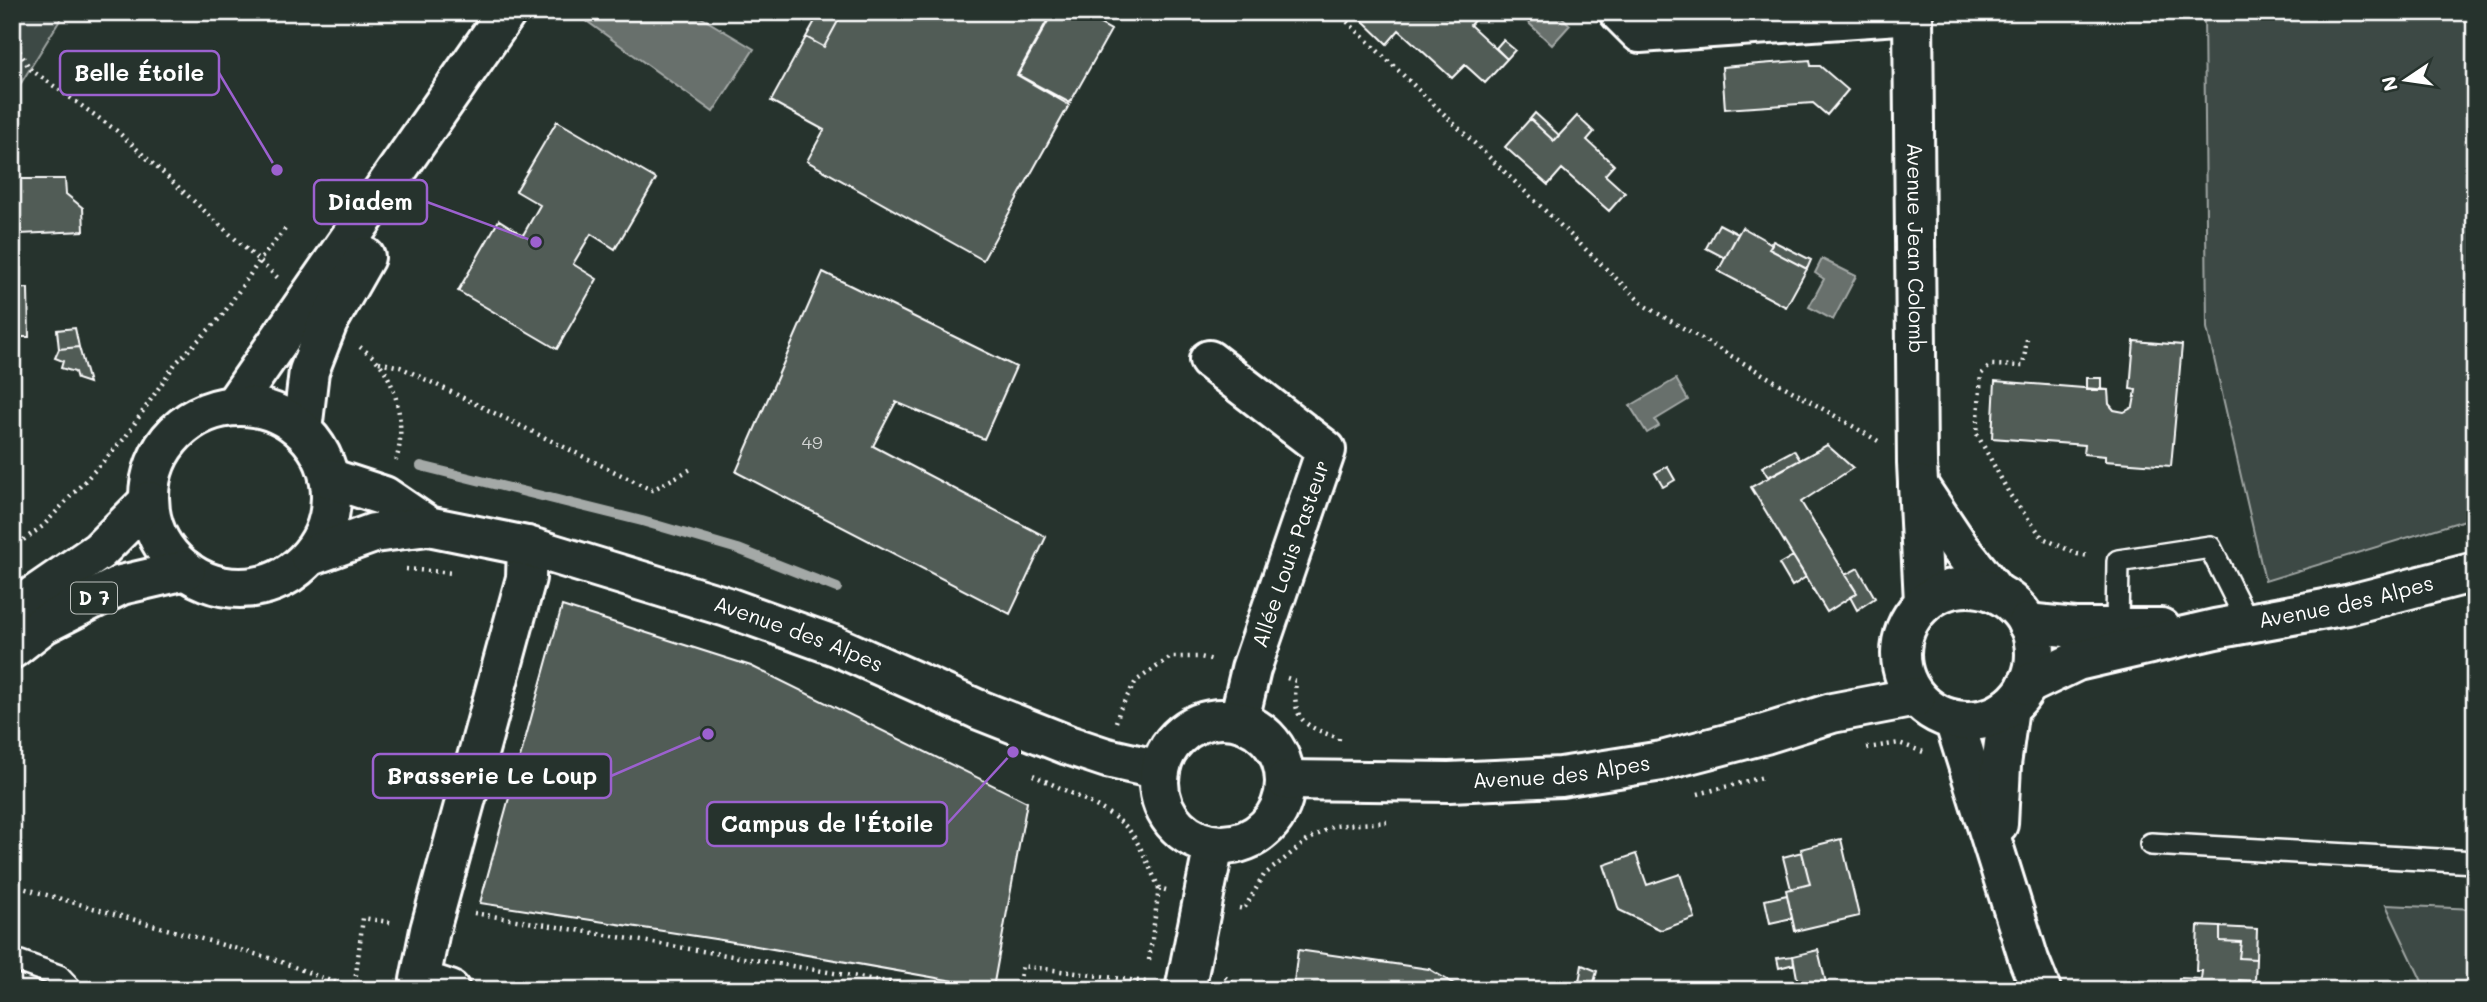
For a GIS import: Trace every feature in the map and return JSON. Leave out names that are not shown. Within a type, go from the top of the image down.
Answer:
[{"type":"main road","points":[[302,430],[316,313],[507,12]]},
{"type":"main road","points":[[234,405],[354,274],[504,46],[520,12]]},
{"type":"main road","points":[[1619,12],[1640,33],[1913,13]]},
{"type":"main road","name":"Avenue Jean Colomb","points":[[1913,13],[1917,474],[1924,602]]},
{"type":"main road","name":"Allée Louis Pasteur","points":[[1209,360],[1326,450],[1251,669],[1239,720]]},
{"type":"main road","points":[[234,405],[271,411],[302,430],[324,460],[332,494],[323,535],[310,556],[293,571],[273,582],[251,588],[206,582],[171,557],[152,521],[149,501],[152,475],[160,453],[174,434],[191,419],[205,412],[234,405]]},
{"type":"main road","points":[[1917,474],[1960,548],[1996,593]]},
{"type":"main road","name":"Avenue des Alpes","points":[[329,478],[384,496],[428,526]]},
{"type":"main road","name":"D 7","points":[[12,611],[99,551],[149,501]]},
{"type":"main road","name":"Avenue des Alpes","points":[[310,556],[374,533],[428,526],[527,546],[727,607],[836,646],[977,709],[1068,745],[1107,758],[1160,770]]},
{"type":"main road","points":[[450,990],[420,980],[430,930],[526,578],[527,546]]},
{"type":"main road","name":"D 7","points":[[12,649],[44,624],[121,585],[186,570]]},
{"type":"main road","name":"Avenue des Alpes","points":[[2018,696],[2077,661],[2231,626],[2347,606],[2475,572]]},
{"type":"main road","points":[[1997,854],[2001,765],[2018,696],[2034,664],[2034,643],[2027,622],[2014,605],[1996,593],[1978,587],[1959,587],[1940,592],[1924,602],[1910,618],[1902,638],[1900,659],[1916,697],[1933,712],[1954,720],[1973,720],[1992,716],[2018,696]]},
{"type":"main road","name":"Avenue des Alpes","points":[[2027,622],[2075,628],[2231,626]]},
{"type":"main road","name":"Avenue des Alpes","points":[[1832,713],[1900,659]]},
{"type":"main road","name":"Avenue des Alpes","points":[[1286,780],[1449,782],[1561,777],[1662,761],[1832,713],[1916,697]]},
{"type":"main road","points":[[1222,718],[1239,720],[1267,736],[1277,749],[1286,780],[1283,802],[1272,821],[1256,836],[1236,844],[1214,845],[1195,839],[1177,827],[1165,811],[1160,791],[1160,770],[1165,754],[1175,739],[1188,728],[1204,721],[1222,718]]},
{"type":"main road","points":[[1954,720],[2029,960],[2041,990]]},
{"type":"main road","points":[[1185,990],[1214,845]]},
{"type":"lane","points":[[2117,627],[2118,561],[2210,548],[2231,626]]},
{"type":"lane","points":[[2151,844],[2475,862]]},
{"type":"lane","points":[[12,959],[59,976],[72,990]]},
{"type":"path","points":[[1337,12],[1645,306],[1917,474]]},
{"type":"path","points":[[12,39],[30,69],[117,131],[316,313],[379,362],[400,367],[652,490],[691,470]]},
{"type":"path","points":[[12,548],[43,526],[124,439],[176,364],[222,317],[260,260],[286,228]]},
{"type":"path","points":[[2026,340],[2023,366],[1991,365],[1981,374],[1977,434],[2010,495],[2043,538],[2077,554],[2118,561]]},
{"type":"path","points":[[379,362],[399,401],[400,449],[384,496]]},
{"type":"path","points":[[398,569],[465,573]]},
{"type":"path","points":[[1027,772],[1088,804]]},
{"type":"path","points":[[12,885],[276,960],[354,990],[363,918],[456,935],[461,911],[936,990]]},
{"type":"path","points":[[1145,990],[1159,888]]},
{"type":"path","points":[[1018,990],[1022,966],[1146,982]]},
{"type":"path","points":[[1224,976],[1242,990]]},
{"type":"shaded area","points":[[12,12],[65,12],[21,83],[12,77]]},
{"type":"shaded area","points":[[574,12],[692,12],[754,49],[713,112]]},
{"type":"shaded area","points":[[1517,12],[1557,12],[1570,25],[1552,45]]},
{"type":"shaded area","points":[[2204,12],[2475,12],[2475,517],[2265,581],[2207,328]]},
{"type":"shaded area","points":[[1822,259],[1856,276],[1833,320],[1809,307],[1824,279],[1815,273]]},
{"type":"shaded area","points":[[1676,379],[1688,400],[1655,420],[1659,426],[1647,433],[1630,406]]},
{"type":"shaded area","points":[[2386,905],[2475,909],[2475,990],[2426,990]]},
{"type":"building","points":[[820,12],[843,12],[824,47],[806,37]]},
{"type":"building","points":[[843,12],[1052,12],[1017,75],[1069,105],[983,260],[807,161],[824,130],[771,101],[806,37],[824,47]]},
{"type":"building","points":[[1053,12],[1088,12],[1086,16],[1111,30],[1070,103],[1018,75]]},
{"type":"building","points":[[1368,12],[1441,12],[1446,17],[1450,12],[1473,12],[1477,17],[1470,25],[1507,59],[1485,83],[1465,65],[1452,78],[1399,30],[1387,44],[1361,19]]},
{"type":"building","points":[[1503,40],[1515,50],[1507,59],[1496,48]]},
{"type":"building","points":[[1810,60],[1811,66],[1820,66],[1848,90],[1827,115],[1813,103],[1725,109],[1722,67]]},
{"type":"building","points":[[1535,113],[1559,135],[1554,141],[1530,119]]},
{"type":"building","points":[[1577,116],[1594,132],[1587,140],[1614,165],[1605,175],[1625,193],[1609,211],[1562,169],[1548,185],[1505,147],[1530,119],[1554,141]]},
{"type":"building","points":[[557,121],[656,179],[615,249],[591,234],[573,264],[597,279],[557,349],[458,291],[499,220],[523,235],[540,205],[516,191]]},
{"type":"building","points":[[12,179],[65,179],[66,194],[83,208],[84,231],[20,234],[20,224],[12,215]]},
{"type":"building","points":[[1719,224],[1738,234],[1725,258],[1706,248]]},
{"type":"building","points":[[1742,227],[1772,244],[1769,249],[1807,269],[1786,307],[1718,271]]},
{"type":"building","points":[[1773,241],[1811,260],[1807,269],[1769,249]]},
{"type":"building","points":[[823,272],[1016,367],[984,439],[896,402],[873,446],[1046,537],[1010,614],[736,472]]},
{"type":"building","points":[[28,288],[29,337],[15,337],[12,340],[12,289]]},
{"type":"building","points":[[75,328],[79,347],[59,349],[57,330]]},
{"type":"building","points":[[2134,341],[2182,345],[2171,466],[2105,461],[2105,456],[2084,454],[2085,445],[1992,438],[1995,381],[2108,390],[2109,404],[2114,410],[2124,412],[2133,407],[2136,390],[2130,389]]},
{"type":"building","points":[[79,347],[89,383],[77,379],[75,372],[61,368],[63,361],[55,358],[59,349]]},
{"type":"building","points":[[2086,378],[2101,378],[2101,390],[2086,390]]},
{"type":"building","points":[[1827,445],[1853,468],[1801,502],[1857,593],[1827,612],[1751,487]]},
{"type":"building","points":[[1794,450],[1800,460],[1768,477],[1762,467]]},
{"type":"building","points":[[1667,466],[1675,480],[1663,487],[1655,473]]},
{"type":"building","points":[[1793,556],[1806,577],[1792,586],[1779,564]]},
{"type":"building","points":[[1858,568],[1875,598],[1857,610],[1850,597],[1857,593],[1845,575]]},
{"type":"building","points":[[562,606],[751,666],[1027,802],[993,988],[728,941],[480,903]]},
{"type":"building","points":[[1841,839],[1859,916],[1795,931],[1786,890],[1810,884],[1801,849]]},
{"type":"building","points":[[1802,852],[1810,884],[1791,889],[1783,857]]},
{"type":"building","points":[[1636,854],[1647,885],[1680,874],[1695,918],[1661,930],[1619,910],[1604,865]]},
{"type":"building","points":[[1787,895],[1792,918],[1770,923],[1765,900]]},
{"type":"building","points":[[2198,926],[2220,927],[2220,941],[2241,942],[2239,958],[2256,959],[2255,981],[2239,980],[2238,990],[2178,990],[2179,978],[2201,979],[2202,971],[2196,971]]},
{"type":"building","points":[[2220,927],[2257,929],[2256,959],[2239,958],[2241,942],[2220,941]]},
{"type":"building","points":[[1298,950],[1429,969],[1459,987],[1459,990],[1293,990]]},
{"type":"building","points":[[1818,950],[1826,983],[1799,989],[1793,956]]},
{"type":"building","points":[[1793,956],[1794,964],[1779,968],[1777,958]]},
{"type":"building","points":[[1582,965],[1597,971],[1592,990],[1578,988]]},
{"type":"waterway","points":[[421,466],[642,521],[738,549],[837,588]]},
{"type":"place","name":"Belle Étoile","points":[[277,170]]},
{"type":"place","name":"Diadem","points":[[536,242]]},
{"type":"place","name":"Brasserie Le Loup","points":[[708,734]]},
{"type":"place","name":"Campus de l'Étoile","points":[[1013,752]]}]
